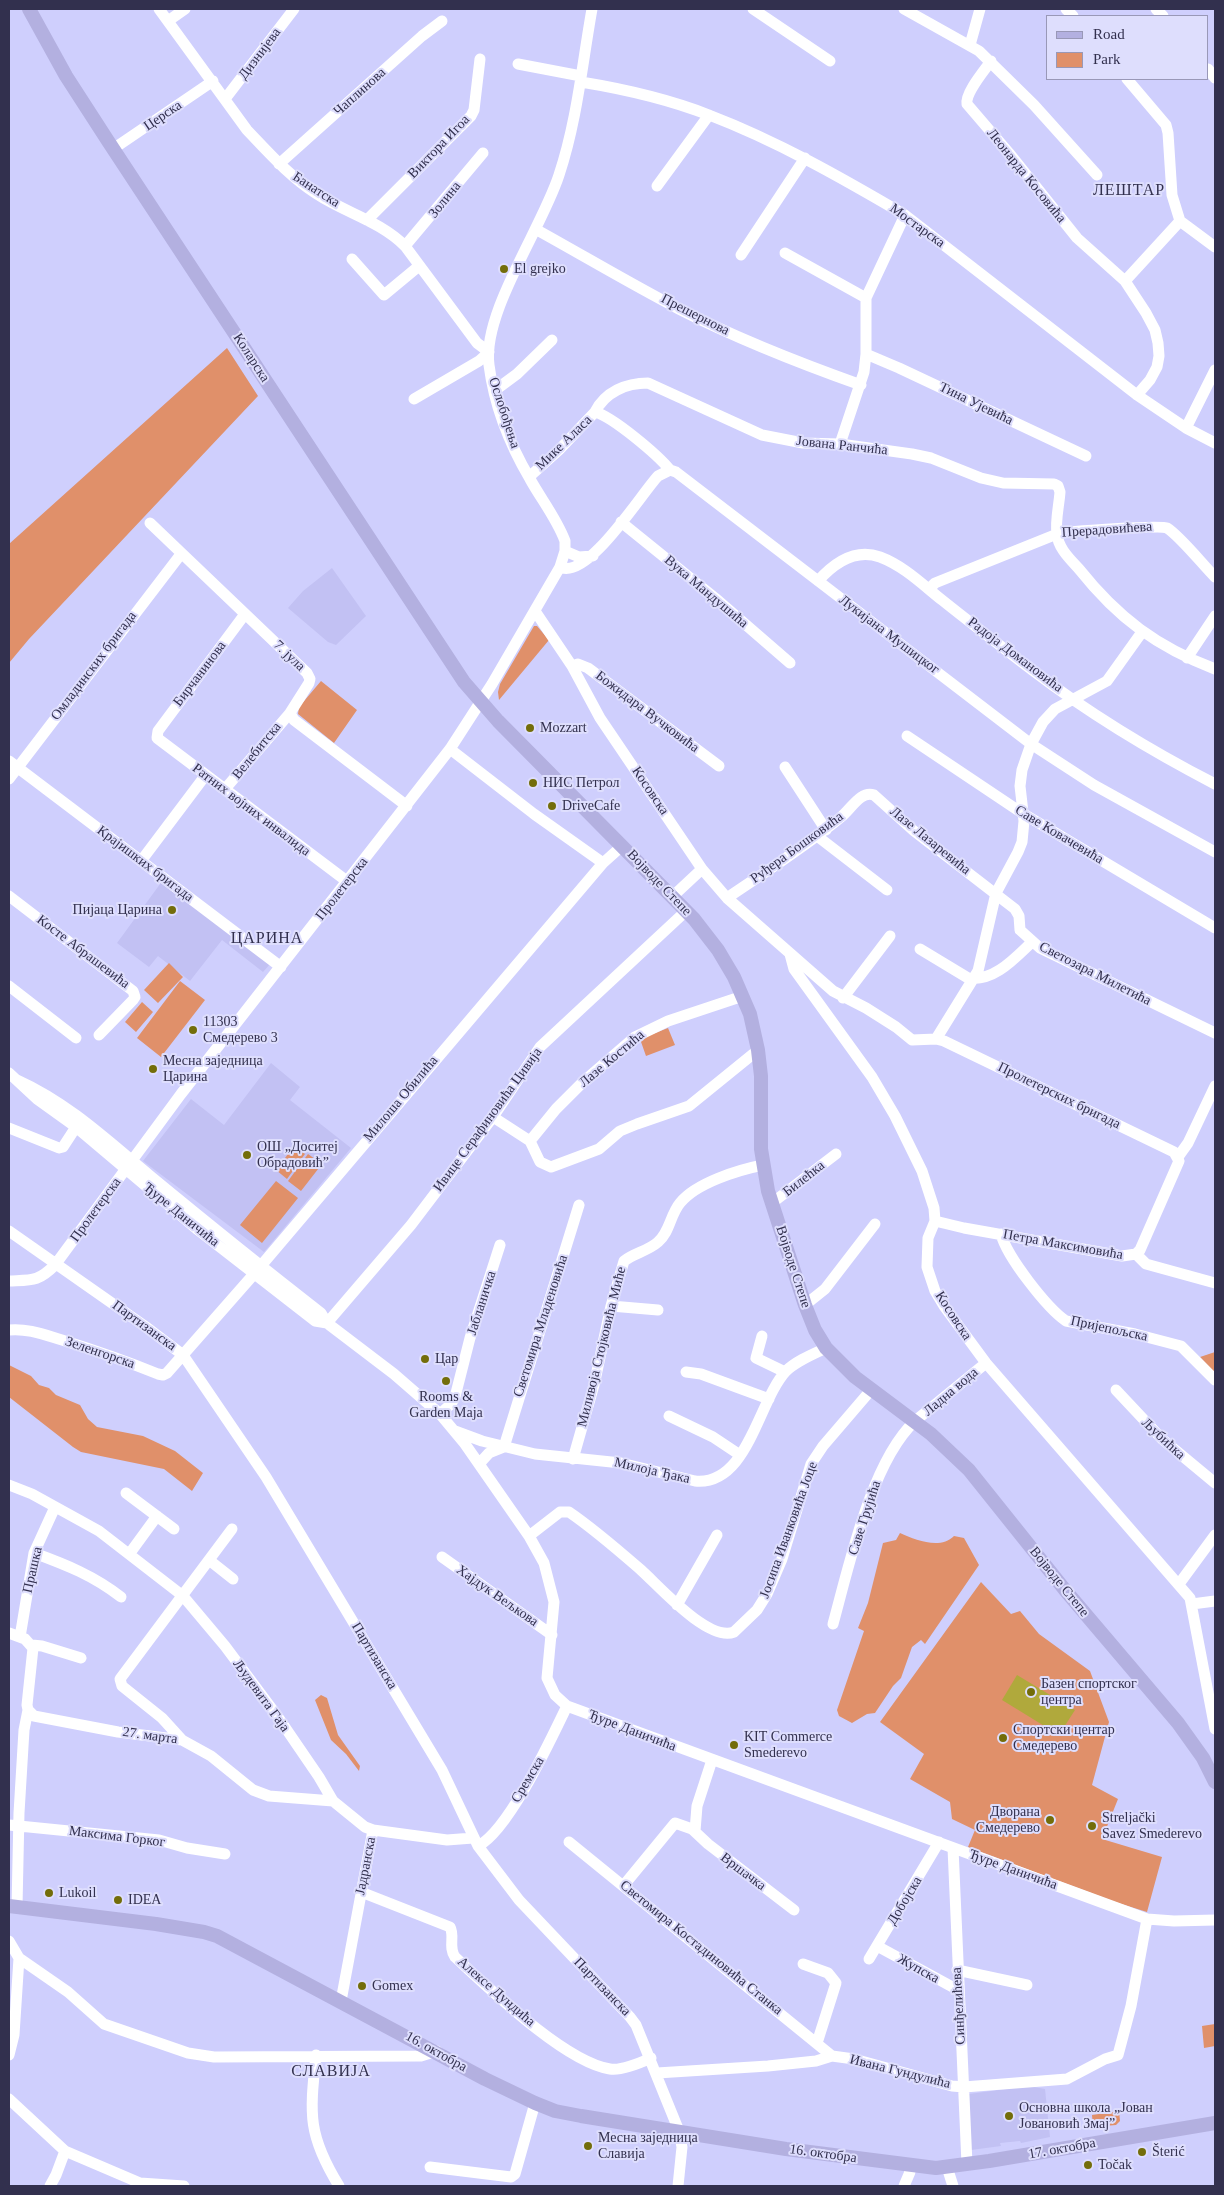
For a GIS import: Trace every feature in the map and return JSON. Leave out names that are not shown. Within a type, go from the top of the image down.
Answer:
[{"type":"main road","name":"Коларска","points":[[29,9],[66,76],[113,150],[442,649],[481,702]]},
{"type":"main road","name":"Војводе Степе","points":[[481,702],[686,912],[718,950],[743,996],[750,1014],[758,1050],[763,1166],[772,1203],[805,1305],[815,1330],[826,1348],[871,1390],[915,1421],[952,1453],[981,1484],[1065,1590],[1178,1723],[1203,1758],[1215,1782]]},
{"type":"main road","name":"16. октобра","points":[[13,1907],[85,1914],[204,1932],[233,1944],[437,2051],[485,2079],[555,2111],[786,2149],[908,2165]]},
{"type":"main road","name":"17. октобра","points":[[908,2165],[936,2168],[947,2167],[1215,2123]]},
{"type":"street","name":"Банатска","points":[[159,9],[247,130],[279,164],[318,195],[391,233],[405,246],[477,344],[489,352]]},
{"type":"street","points":[[168,21],[186,9]]},
{"type":"street","name":"Дизнијева","points":[[225,99],[294,9]]},
{"type":"street","name":"Ослобођења","points":[[565,551],[562,535],[514,448],[494,391],[489,364],[489,352],[496,316],[549,203],[565,158],[581,79],[592,9]]},
{"type":"street","points":[[753,9],[830,60]]},
{"type":"street","points":[[904,9],[970,45],[991,61],[1034,105],[1097,175]]},
{"type":"street","points":[[970,45],[980,9]]},
{"type":"street","name":"Чаплинова","points":[[279,164],[422,36],[442,21]]},
{"type":"street","name":"Виктора Игоа","points":[[367,220],[471,116],[474,110],[480,59]]},
{"type":"street","name":"Леонарда Косовића","points":[[991,61],[966,100],[967,104],[1077,238],[1124,281],[1155,330],[1158,343],[1156,367],[1150,380],[1137,395]]},
{"type":"street","points":[[518,64],[581,79]]},
{"type":"street","name":"Мостарска","points":[[581,79],[709,115],[805,158],[905,215],[1137,395],[1186,428],[1215,443]]},
{"type":"street","points":[[1128,80],[1166,125],[1172,195],[1180,222],[1215,247]]},
{"type":"street","name":"Церска","points":[[113,150],[213,81]]},
{"type":"street","points":[[657,186],[709,115]]},
{"type":"street","name":"Золина","points":[[405,246],[484,153]]},
{"type":"street","points":[[741,255],[805,158]]},
{"type":"street","points":[[840,444],[861,385],[866,354],[866,298],[905,215]]},
{"type":"street","points":[[1124,281],[1180,222]]},
{"type":"street","name":"Прешернова","points":[[536,230],[678,308],[726,332],[808,366],[861,385]]},
{"type":"street","points":[[785,253],[866,298]]},
{"type":"street","points":[[352,259],[384,295],[419,266]]},
{"type":"street","points":[[494,391],[517,374],[552,340]]},
{"type":"street","points":[[414,399],[480,361],[489,352]]},
{"type":"street","name":"Тина Ујевића","points":[[866,354],[1086,456]]},
{"type":"street","points":[[1186,428],[1215,370]]},
{"type":"street","name":"Јована Ранчића","points":[[595,412],[603,400],[620,388],[648,383],[762,435],[803,443],[840,444],[931,458],[982,478],[1004,483],[1054,484],[1058,486],[1060,492],[1056,534]]},
{"type":"street","name":"Мике Аласа","points":[[529,477],[559,450],[595,412],[612,421],[662,460],[670,470]]},
{"type":"street","points":[[560,567],[573,568],[593,556],[658,476],[670,470]]},
{"type":"street","name":"Лукијана Мушицког","points":[[670,470],[693,484],[1031,744],[1094,785],[1215,852]]},
{"type":"street","name":"Вука Мандушића","points":[[621,522],[715,598],[790,663]]},
{"type":"street","name":"7. јула","points":[[150,524],[309,676],[307,686],[290,713]]},
{"type":"street","name":"Прерадовићева","points":[[929,589],[935,584],[1056,534],[1071,530],[1166,527],[1215,577]]},
{"type":"street","points":[[1056,534],[1064,552],[1108,604],[1142,632],[1187,658],[1215,668]]},
{"type":"street","points":[[481,702],[560,567],[565,551],[580,557],[593,556]]},
{"type":"street","name":"Омладинских бригада","points":[[9,779],[13,765],[181,554]]},
{"type":"street","name":"Радоја Домановића","points":[[818,581],[831,567],[843,559],[869,554],[892,563],[929,589],[1032,670],[1132,740],[1215,784]]},
{"type":"street","name":"Косовска","points":[[534,611],[572,666],[600,718],[702,869],[726,898],[843,998]]},
{"type":"street","name":"Бирчанинова","points":[[156,735],[245,614]]},
{"type":"street","points":[[1187,658],[1215,616]]},
{"type":"street","points":[[936,1039],[974,979],[982,960],[988,920],[996,893],[1022,842],[1024,827],[1020,797],[1022,770],[1031,744],[1049,714],[1073,698],[1107,681],[1142,632]]},
{"type":"street","name":"Божидара Вучковића","points":[[572,666],[578,664],[588,668],[719,766]]},
{"type":"street","name":"Пролетерска","points":[[9,1281],[44,1277],[55,1265],[128,1165],[450,750],[481,702]]},
{"type":"street","points":[[290,713],[294,720],[407,806]]},
{"type":"street","name":"Велебитска","points":[[225,790],[290,713]]},
{"type":"street","name":"Ратних војних инвалида","points":[[156,735],[160,742],[348,882]]},
{"type":"street","name":"Саве Ковачевића","points":[[907,736],[1022,813],[1215,928]]},
{"type":"street","points":[[450,750],[534,814],[603,863]]},
{"type":"street","name":"Крајишких бригада","points":[[13,765],[280,967]]},
{"type":"street","points":[[785,766],[821,833],[887,890]]},
{"type":"street","points":[[141,861],[205,776]]},
{"type":"street","name":"Руђера Бошковића","points":[[726,898],[821,833],[864,794]]},
{"type":"street","name":"Лазе Лазаревића","points":[[864,794],[874,795],[914,831],[996,893]]},
{"type":"street","name":"Милоша Обилића","points":[[183,1355],[258,1270],[603,863],[622,846]]},
{"type":"street","points":[[672,897],[702,869]]},
{"type":"street","name":"Светозара Милетића","points":[[996,893],[1017,911],[1020,930],[1045,951],[1215,1033]]},
{"type":"street","name":"Косте Абрашевића","points":[[9,896],[133,991],[135,997],[133,1000],[99,1035]]},
{"type":"street","name":"Ивице Серафиновића Цивија","points":[[328,1324],[411,1224],[493,1117],[540,1047],[686,912]]},
{"type":"street","points":[[843,998],[890,936]]},
{"type":"street","points":[[920,949],[968,978],[974,979],[1003,968],[1032,942]]},
{"type":"street","name":"Косовска","points":[[789,953],[794,968],[847,1040],[895,1116],[927,1184],[934,1208],[935,1221],[926,1248],[927,1267],[930,1279],[944,1306],[986,1363],[1179,1584],[1190,1598],[1192,1604]]},
{"type":"street","points":[[9,986],[76,1038]]},
{"type":"street","name":"Лазе Костића","points":[[530,1141],[563,1102],[635,1037],[668,1021],[743,996]]},
{"type":"street","name":"Пролетерских бригада","points":[[843,998],[866,1008],[896,1027],[912,1040],[936,1039],[1173,1150],[1178,1157]]},
{"type":"street","points":[[493,1117],[530,1141],[540,1162],[551,1167],[599,1149],[620,1131],[689,1106],[758,1050]]},
{"type":"street","name":"Ђуре Даничића","points":[[13,1076],[77,1114],[128,1165]]},
{"type":"street","name":"Ђуре Даничића","points":[[13,1076],[36,1099],[128,1165],[258,1270],[315,1321],[328,1324],[394,1374],[440,1414],[454,1430],[529,1536],[544,1563],[552,1591],[554,1615],[547,1678],[555,1695],[567,1706],[1147,1919],[1174,1921],[1215,1920]]},
{"type":"street","points":[[1136,1254],[1140,1250],[1174,1173],[1179,1161],[1178,1157],[1188,1143],[1215,1086]]},
{"type":"street","points":[[9,1128],[60,1148],[63,1147],[76,1127]]},
{"type":"street","name":"Билећка","points":[[772,1203],[836,1154]]},
{"type":"street","name":"Миливоја Стојковића Миће","points":[[573,1458],[594,1386],[611,1306],[624,1260],[658,1242],[667,1230],[680,1203],[685,1198],[717,1180],[736,1172],[763,1166]]},
{"type":"street","name":"Светомира Младеновића","points":[[504,1446],[580,1205]]},
{"type":"street","name":"Петра Максимовића","points":[[935,1221],[1122,1256],[1136,1254],[1146,1264],[1215,1283]]},
{"type":"street","points":[[805,1305],[825,1289],[875,1224]]},
{"type":"street","name":"Партизанска","points":[[9,1231],[183,1355],[266,1477],[442,1770],[475,1842],[519,1900],[630,2017],[651,2058],[679,2131],[682,2147],[678,2186]]},
{"type":"street","name":"Пријепољска","points":[[1002,1234],[1004,1245],[1024,1274],[1058,1316],[1066,1321],[1136,1334],[1181,1346],[1215,1380]]},
{"type":"street","name":"Јабланичка","points":[[440,1414],[451,1404],[455,1397],[470,1338],[500,1245]]},
{"type":"street","points":[[611,1306],[658,1310]]},
{"type":"street","name":"Зеленгорска","points":[[9,1330],[21,1329],[101,1352],[163,1376],[183,1355]]},
{"type":"street","points":[[762,1336],[756,1358],[785,1372]]},
{"type":"street","name":"Милоја Ђака","points":[[454,1430],[480,1441],[535,1454],[620,1463],[702,1482],[709,1481],[720,1476],[740,1455],[785,1372],[826,1348]]},
{"type":"street","name":"Ладна вода","points":[[915,1421],[986,1363]]},
{"type":"street","points":[[686,1372],[701,1374],[769,1399]]},
{"type":"street","name":"Јосипа Иванковића Јоце","points":[[529,1536],[560,1512],[569,1512],[641,1570],[677,1605],[702,1623],[729,1634],[758,1610],[767,1594],[782,1559],[811,1464],[823,1446],[871,1390]]},
{"type":"street","name":"Љубићка","points":[[1116,1390],[1162,1439],[1215,1483]]},
{"type":"street","points":[[669,1416],[713,1437],[740,1455]]},
{"type":"street","name":"Саве Грујића","points":[[833,1624],[864,1519],[879,1476],[896,1443],[905,1430],[915,1421]]},
{"type":"street","points":[[478,1464],[489,1453],[504,1446]]},
{"type":"street","name":"Људевита Гаја","points":[[9,1485],[99,1531],[183,1596],[225,1646],[278,1717],[319,1777],[332,1801]]},
{"type":"street","points":[[126,1492],[174,1529]]},
{"type":"street","name":"Прашка","points":[[20,1637],[34,1554],[55,1507]]},
{"type":"street","points":[[130,1554],[157,1516]]},
{"type":"street","points":[[182,1740],[162,1718],[122,1686],[120,1679],[232,1529]]},
{"type":"street","points":[[677,1605],[717,1535]]},
{"type":"street","points":[[1179,1584],[1215,1535]]},
{"type":"street","points":[[34,1554],[79,1570],[102,1582],[121,1597]]},
{"type":"street","name":"Хајдук Вељкова","points":[[442,1557],[552,1635]]},
{"type":"street","points":[[209,1560],[233,1579]]},
{"type":"street","points":[[1215,1600],[1192,1604],[1215,1729]]},
{"type":"street","points":[[9,1633],[20,1637],[32,1645],[42,1646],[81,1658]]},
{"type":"street","points":[[13,1907],[14,1825],[19,1813],[24,1730],[33,1659],[32,1645]]},
{"type":"street","name":"Сремска","points":[[475,1842],[486,1842],[502,1823],[536,1768],[567,1706]]},
{"type":"street","name":"27. марта","points":[[28,1710],[37,1717],[118,1732],[182,1740],[211,1756],[253,1790],[262,1794],[332,1801]]},
{"type":"street","points":[[695,1831],[697,1806],[712,1760]]},
{"type":"street","points":[[332,1801],[365,1827],[373,1830]]},
{"type":"street","points":[[9,1806],[19,1813]]},
{"type":"street","name":"Вршачка","points":[[624,1885],[673,1824],[686,1826],[695,1831],[712,1847],[794,1910]]},
{"type":"street","name":"Максима Горког","points":[[14,1825],[159,1840],[186,1848],[225,1854]]},
{"type":"street","name":"Јадранска","points":[[341,2001],[373,1830],[475,1842]]},
{"type":"street","name":"Светомира Костадиновића Станка","points":[[569,1842],[832,2056]]},
{"type":"street","name":"Добојска","points":[[868,1959],[939,1842]]},
{"type":"street","name":"Синђелићева","points":[[953,1848],[967,2164]]},
{"type":"street","name":"Алексе Дундића","points":[[361,1892],[450,1927],[452,1930],[452,1952],[455,1957],[515,2011],[565,2049],[586,2061],[615,2069],[651,2058]]},
{"type":"street","name":"Ивана Гундулића","points":[[657,2073],[768,2066],[816,2061],[832,2056],[854,2059],[952,2086],[964,2087],[1067,2079],[1105,2059],[1118,2055],[1131,2006],[1147,1919]]},
{"type":"street","points":[[9,1941],[19,1958],[68,1992],[100,2022],[149,2041],[188,2053],[214,2056],[421,2056],[437,2051]]},
{"type":"street","name":"Жупска","points":[[877,1946],[958,1990]]},
{"type":"street","points":[[9,2055],[14,2035],[12,2017],[19,1958]]},
{"type":"street","points":[[803,1964],[828,1973],[836,1982],[817,2042]]},
{"type":"street","points":[[957,1970],[1027,1985]]},
{"type":"street","points":[[316,2055],[311,2107],[314,2134],[326,2165],[339,2186]]},
{"type":"street","points":[[9,2099],[65,2151],[140,2184],[184,2186]]},
{"type":"street","points":[[430,2167],[511,2177],[515,2174],[535,2103]]},
{"type":"street","points":[[50,2186],[65,2151]]},
{"type":"street","points":[[904,2186],[910,2172],[908,2165]]},
{"type":"street","points":[[947,2167],[953,2186]]},
{"type":"shaded area","points":[[332,568],[366,616],[336,645],[328,642],[288,608],[303,591]]},
{"type":"shaded area","name":"Пијаца Царина","points":[[163,880],[272,962],[263,972],[222,940],[190,981],[158,956],[149,967],[117,943]]},
{"type":"shaded area","name":"ОШ „Доситеј Обрадовић”","points":[[271,1063],[300,1087],[290,1100],[351,1148],[264,1252],[143,1161],[191,1099],[224,1125]]},
{"type":"shaded area","points":[[1017,1675],[1075,1710],[1059,1735],[1002,1700]]},
{"type":"shaded area","name":"Основна школа „Јован Јовановић Змај”","points":[[1028,2086],[1045,2089],[1050,2137],[1021,2143],[1020,2141],[1000,2143],[1001,2146],[971,2150],[969,2094]]},
{"type":"green space","points":[[227,348],[258,396],[29,639],[9,663],[9,544]]},
{"type":"green space","points":[[534,626],[537,626],[549,640],[499,700],[500,684]]},
{"type":"green space","points":[[321,681],[357,710],[334,743],[298,714],[299,707]]},
{"type":"green space","points":[[169,963],[183,977],[158,1003],[144,990]]},
{"type":"green space","points":[[180,981],[205,1000],[161,1057],[137,1038]]},
{"type":"green space","points":[[142,1002],[153,1012],[136,1032],[125,1022]]},
{"type":"green space","points":[[668,1028],[675,1045],[646,1056],[640,1039]]},
{"type":"green space","points":[[294,1146],[305,1154],[287,1179],[276,1170]]},
{"type":"green space","points":[[308,1154],[322,1164],[301,1191],[288,1181]]},
{"type":"green space","points":[[276,1181],[298,1198],[262,1243],[240,1225]]},
{"type":"green space","points":[[1215,1352],[1215,1373],[1200,1357]]},
{"type":"green space","points":[[9,1365],[31,1376],[39,1385],[49,1388],[56,1395],[80,1405],[88,1419],[97,1427],[143,1436],[175,1451],[203,1473],[192,1491],[164,1469],[81,1452],[73,1447],[9,1397]]},
{"type":"green space","points":[[900,1533],[920,1541],[935,1543],[948,1540],[954,1536],[964,1538],[979,1565],[925,1644],[921,1640],[912,1647],[901,1678],[893,1686],[875,1713],[867,1714],[852,1723],[839,1716],[837,1710],[864,1631],[858,1628],[868,1603],[883,1543],[896,1540]]},
{"type":"green space","name":"Спортски центар Смедерево","points":[[981,1582],[1011,1614],[1020,1611],[1039,1634],[1090,1671],[1109,1722],[1092,1785],[1118,1799],[1102,1839],[1162,1857],[1147,1912],[1115,1902],[968,1847],[975,1830],[952,1819],[950,1802],[910,1779],[924,1754],[880,1722]]},
{"type":"green space","points":[[321,1695],[327,1698],[338,1735],[360,1766],[359,1771],[346,1754],[331,1740],[315,1700]]},
{"type":"green space","points":[[1215,2024],[1215,2046],[1204,2048],[1202,2026]]},
{"type":"green space","points":[[1119,2111],[1120,2121],[1116,2125],[1093,2127],[1092,2115]]},
{"type":"place","name":"El grejko","points":[[504,269]]},
{"type":"place","name":"Mozzart","points":[[530,728]]},
{"type":"place","name":"НИС Петрол","points":[[533,783]]},
{"type":"place","name":"DriveCafe","points":[[552,806]]},
{"type":"place","name":"Пијаца Царина","points":[[172,910]]},
{"type":"place","name":"11303 Смедерево 3","points":[[193,1030]]},
{"type":"place","name":"Месна заједница Царина","points":[[153,1069]]},
{"type":"place","name":"ОШ „Доситеј Обрадовић”","points":[[247,1155]]},
{"type":"place","name":"Цар","points":[[425,1359]]},
{"type":"place","name":"Rooms & Garden Maja","points":[[446,1381]]},
{"type":"place","name":"Базен спортског центра","points":[[1031,1692]]},
{"type":"place","name":"Спортски центар Смедерево","points":[[1003,1738]]},
{"type":"place","name":"KIT Commerce Smederevo","points":[[734,1745]]},
{"type":"place","name":"Дворана Смедерево","points":[[1050,1820]]},
{"type":"place","name":"Streljački Savez Smederevo","points":[[1092,1826]]},
{"type":"place","name":"Lukoil","points":[[49,1893]]},
{"type":"place","name":"IDEA","points":[[118,1900]]},
{"type":"place","name":"Gomex","points":[[362,1986]]},
{"type":"place","name":"Основна школа „Јован Јовановић Змај”","points":[[1009,2116]]},
{"type":"place","name":"Месна заједница Славија","points":[[588,2146]]},
{"type":"place","name":"Šterić","points":[[1142,2152]]},
{"type":"place","name":"Točak","points":[[1088,2165]]},
{"type":"district","name":"ЛЕШТАР","points":[[1129,191]]},
{"type":"district","name":"ЦАРИНА","points":[[267,939]]},
{"type":"district","name":"СЛАВИЈА","points":[[331,2072]]}]
